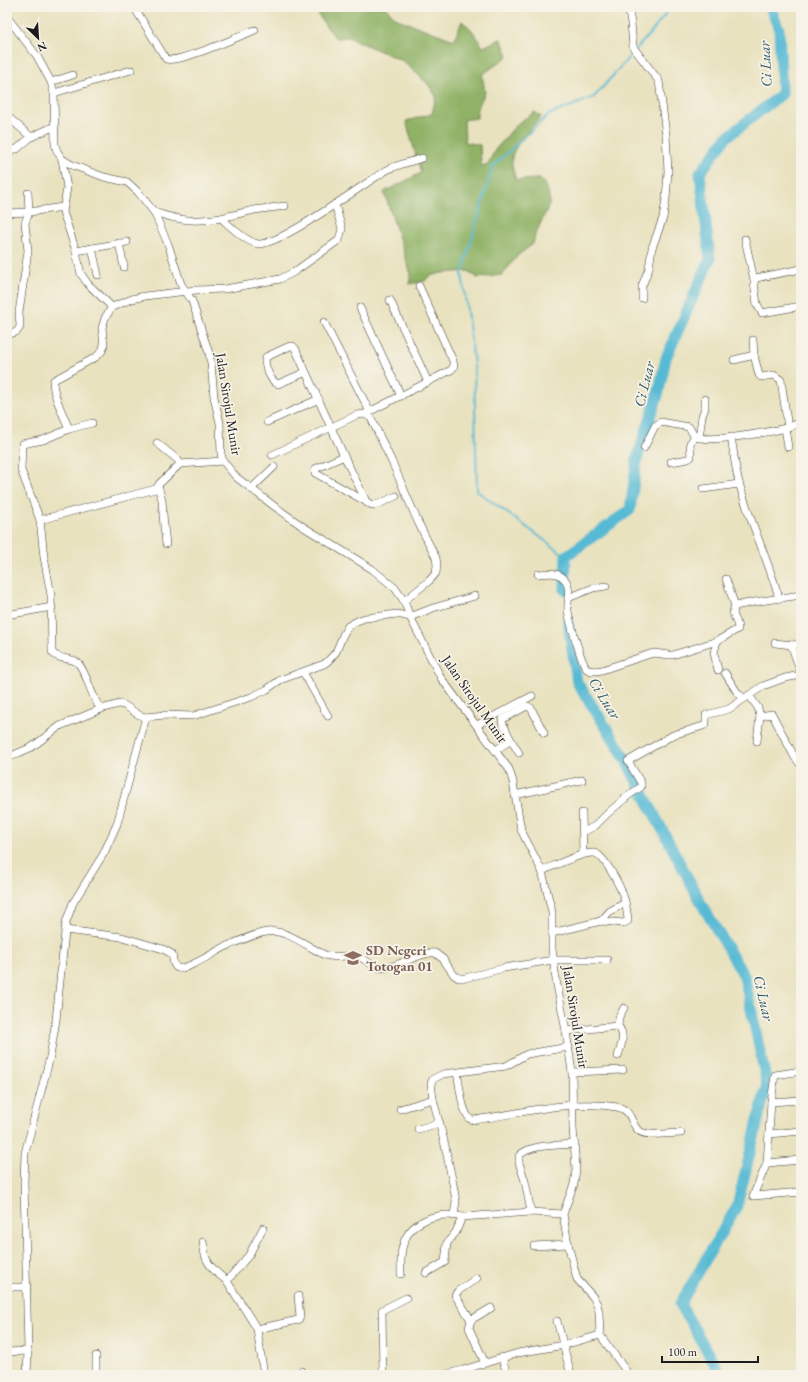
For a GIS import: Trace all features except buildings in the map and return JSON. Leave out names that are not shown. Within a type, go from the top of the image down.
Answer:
[{"type":"street","points":[[134,7],[166,59],[170,60],[194,54],[255,30]]},
{"type":"street","points":[[628,7],[633,47],[659,81],[666,135],[668,171],[663,218],[652,248],[649,268],[642,286],[642,298]]},
{"type":"street","points":[[7,17],[37,56],[51,82],[54,93],[55,144],[62,159],[67,188],[62,212],[76,251],[81,274],[84,279],[112,307]]},
{"type":"street","points":[[54,93],[131,70]]},
{"type":"street","points":[[51,82],[73,75]]},
{"type":"street","points":[[7,116],[31,137]]},
{"type":"street","points":[[7,150],[17,149],[31,137],[55,126]]},
{"type":"street","points":[[221,218],[249,240],[257,244],[264,244],[285,235],[388,170],[422,158]]},
{"type":"street","name":"Jalan Sirojul Munir","points":[[62,159],[72,165],[104,177],[128,182],[154,212],[168,244],[181,284],[187,291],[198,316],[211,363],[214,397],[220,423],[221,454],[223,461],[236,477],[251,489],[302,526],[372,570],[395,588],[404,601],[410,617],[441,678],[509,769],[521,830],[542,872],[552,912],[553,960],[569,1047],[572,1072],[573,1128],[575,1144],[576,1178],[563,1214],[576,1279],[593,1297],[600,1312],[600,1335]]},
{"type":"street","points":[[7,334],[16,332],[20,326],[20,312],[28,251],[25,223],[29,212],[28,193]]},
{"type":"street","points":[[69,428],[53,388],[54,380],[102,351],[104,345],[102,328],[105,318],[112,307],[132,299],[145,296],[187,291],[225,290],[272,281],[294,272],[339,240],[342,229],[335,204]]},
{"type":"street","points":[[154,212],[187,221],[203,221],[254,210],[285,206]]},
{"type":"street","points":[[7,213],[29,212],[63,207]]},
{"type":"street","points":[[745,239],[754,280],[757,304],[762,313],[801,306]]},
{"type":"street","points":[[76,251],[127,242]]},
{"type":"street","points":[[119,243],[124,267]]},
{"type":"street","points":[[92,248],[98,275]]},
{"type":"street","points":[[754,280],[801,268]]},
{"type":"street","points":[[272,454],[331,426],[357,415],[368,413],[452,370],[454,366],[453,361],[418,286]]},
{"type":"street","points":[[390,300],[428,382]]},
{"type":"street","points":[[360,308],[401,396]]},
{"type":"street","points":[[324,322],[392,462],[418,522],[436,558],[436,572],[429,581],[404,601]]},
{"type":"street","points":[[753,340],[754,355],[760,376],[774,375],[781,380],[788,447]]},
{"type":"street","points":[[306,372],[276,384],[273,382],[265,364],[265,360],[272,354],[290,346],[295,348],[367,503]]},
{"type":"street","points":[[734,360],[754,355]]},
{"type":"street","points":[[267,422],[319,399]]},
{"type":"street","points":[[670,462],[692,457],[690,443],[697,437],[705,408],[705,399]]},
{"type":"street","points":[[644,448],[655,426],[661,422],[689,427],[697,437]]},
{"type":"street","points":[[697,437],[731,437],[786,428],[801,422]]},
{"type":"street","points":[[92,423],[69,428],[50,438],[32,443],[23,443],[21,446],[21,470],[40,520],[52,607],[51,635],[54,654],[57,657],[78,664],[94,700],[101,709]]},
{"type":"street","points":[[731,437],[739,484],[772,574],[779,598]]},
{"type":"street","points":[[157,443],[178,460],[180,464]]},
{"type":"street","points":[[344,456],[315,469],[315,473],[367,503],[375,505],[396,496]]},
{"type":"street","points":[[166,544],[162,500],[158,486],[162,480],[180,464],[223,461]]},
{"type":"street","points":[[251,489],[274,467]]},
{"type":"street","points":[[704,489],[739,484]]},
{"type":"street","points":[[346,491],[358,485]]},
{"type":"street","points":[[40,520],[159,488]]},
{"type":"street","points":[[538,574],[554,572],[565,580],[568,589],[568,611],[572,630],[585,665],[589,670],[597,671],[655,653],[673,655],[717,641],[738,629],[732,614],[735,606],[726,579]]},
{"type":"street","points":[[568,598],[593,588],[606,586]]},
{"type":"street","points":[[735,606],[801,595]]},
{"type":"street","points":[[7,758],[32,747],[60,726],[101,709],[119,704],[124,705],[139,715],[146,717],[158,715],[193,716],[251,697],[266,690],[280,680],[328,661],[336,652],[345,630],[348,626],[357,621],[364,618],[397,614],[410,617],[433,608],[475,596]]},
{"type":"street","points":[[7,615],[52,607]]},
{"type":"street","points":[[717,641],[714,654],[721,672],[737,692],[746,697],[758,708],[760,716],[757,741]]},
{"type":"street","points":[[775,643],[792,645],[801,644]]},
{"type":"street","points":[[583,832],[595,826],[629,795],[641,787],[641,784],[628,760],[673,735],[703,726],[706,724],[706,715],[727,710],[763,686],[801,674],[792,645]]},
{"type":"street","points":[[303,672],[328,716]]},
{"type":"street","points":[[477,725],[532,696]]},
{"type":"street","points":[[520,753],[511,740],[502,722],[503,719],[527,706],[531,708],[544,732]]},
{"type":"street","points":[[760,716],[772,714],[797,754],[801,765]]},
{"type":"street","points":[[27,1375],[28,1351],[24,1182],[25,1153],[50,1057],[56,1020],[66,922],[73,902],[104,853],[117,824],[146,717]]},
{"type":"street","points":[[496,750],[511,740]]},
{"type":"street","points":[[515,795],[582,780]]},
{"type":"street","points":[[582,813],[583,854]]},
{"type":"street","points":[[542,872],[583,854],[598,854],[615,879],[624,898],[628,919],[626,922],[600,921],[552,934]]},
{"type":"street","points":[[600,921],[610,911],[625,903]]},
{"type":"street","points":[[65,930],[122,937],[163,949],[172,954],[175,966],[177,968],[196,963],[227,947],[268,931],[285,933],[326,955],[347,955],[359,957],[378,967],[392,965],[426,954],[436,953],[443,959],[454,975],[460,978],[471,977],[504,968],[553,960],[607,960]]},
{"type":"street","points":[[618,1056],[623,1037],[618,1026],[619,1017],[624,1008]]},
{"type":"street","points":[[566,1031],[618,1026]]},
{"type":"street","points":[[454,1215],[456,1201],[440,1123],[433,1099],[431,1083],[433,1079],[443,1074],[506,1066],[527,1054],[569,1047]]},
{"type":"street","points":[[572,1072],[623,1070]]},
{"type":"street","points":[[801,1072],[775,1075],[771,1102],[767,1163],[753,1196],[801,1192]]},
{"type":"street","points":[[457,1073],[463,1104],[466,1114],[470,1119],[573,1105],[608,1106],[624,1110],[631,1115],[635,1125],[640,1131],[648,1134],[682,1133]]},
{"type":"street","points":[[400,1109],[433,1099]]},
{"type":"street","points":[[771,1102],[801,1100]]},
{"type":"street","points":[[418,1128],[440,1123]]},
{"type":"street","points":[[769,1134],[801,1131]]},
{"type":"street","points":[[531,1212],[519,1156],[539,1147],[575,1144]]},
{"type":"street","points":[[767,1163],[801,1160]]},
{"type":"street","points":[[401,1274],[403,1244],[408,1234],[414,1227],[430,1218],[440,1215],[454,1215],[462,1217],[531,1212],[563,1214]]},
{"type":"street","points":[[426,1273],[445,1262],[447,1243],[456,1232],[462,1217]]},
{"type":"street","points":[[227,1280],[249,1255],[263,1228]]},
{"type":"street","points":[[203,1242],[205,1249],[204,1253],[207,1261],[219,1275],[227,1280],[257,1329],[264,1375]]},
{"type":"street","points":[[534,1246],[568,1244]]},
{"type":"street","points":[[471,1320],[455,1295],[458,1290],[478,1278]]},
{"type":"street","points":[[7,1287],[27,1287]]},
{"type":"street","points":[[257,1329],[298,1320],[300,1317],[298,1296]]},
{"type":"street","points":[[383,1375],[382,1310],[406,1298]]},
{"type":"street","points":[[485,1363],[469,1326],[471,1320],[491,1308]]},
{"type":"street","points":[[557,1321],[571,1375]]},
{"type":"street","points":[[444,1375],[530,1350],[564,1345],[600,1335],[629,1375]]},
{"type":"street","points":[[7,1352],[28,1351]]},
{"type":"street","points":[[96,1356],[96,1375]]},
{"type":"street","points":[[502,1358],[507,1375]]},
{"type":"green space","points":[[314,7],[385,7],[397,19],[454,40],[462,21],[472,30],[483,47],[501,39],[508,56],[482,75],[485,92],[477,110],[477,118],[464,120],[465,142],[480,145],[481,166],[488,164],[495,150],[518,123],[535,112],[541,117],[524,136],[513,153],[512,167],[516,180],[540,179],[547,187],[550,203],[535,235],[533,244],[518,255],[502,275],[478,278],[468,271],[442,273],[429,276],[425,281],[409,284],[411,274],[384,192],[421,173],[406,121],[432,114],[436,96],[427,83],[403,61],[348,37],[336,38],[323,22]]},
{"type":"waterway","points":[[566,556],[477,491],[474,364],[462,273],[493,166],[548,115],[594,97],[653,30],[671,7]]},
{"type":"waterway","name":"Ci Luar","points":[[565,590],[566,556],[630,510],[637,459],[658,395],[666,358],[710,259],[700,173],[726,138],[782,94],[779,29],[770,7]]},
{"type":"waterway","name":"Ci Luar","points":[[568,621],[577,682],[621,751],[701,903],[744,976],[767,1084],[737,1206],[680,1304],[721,1375]]},
{"type":"place","name":"SD Negeri Totogan 01","points":[[353,958]]}]
